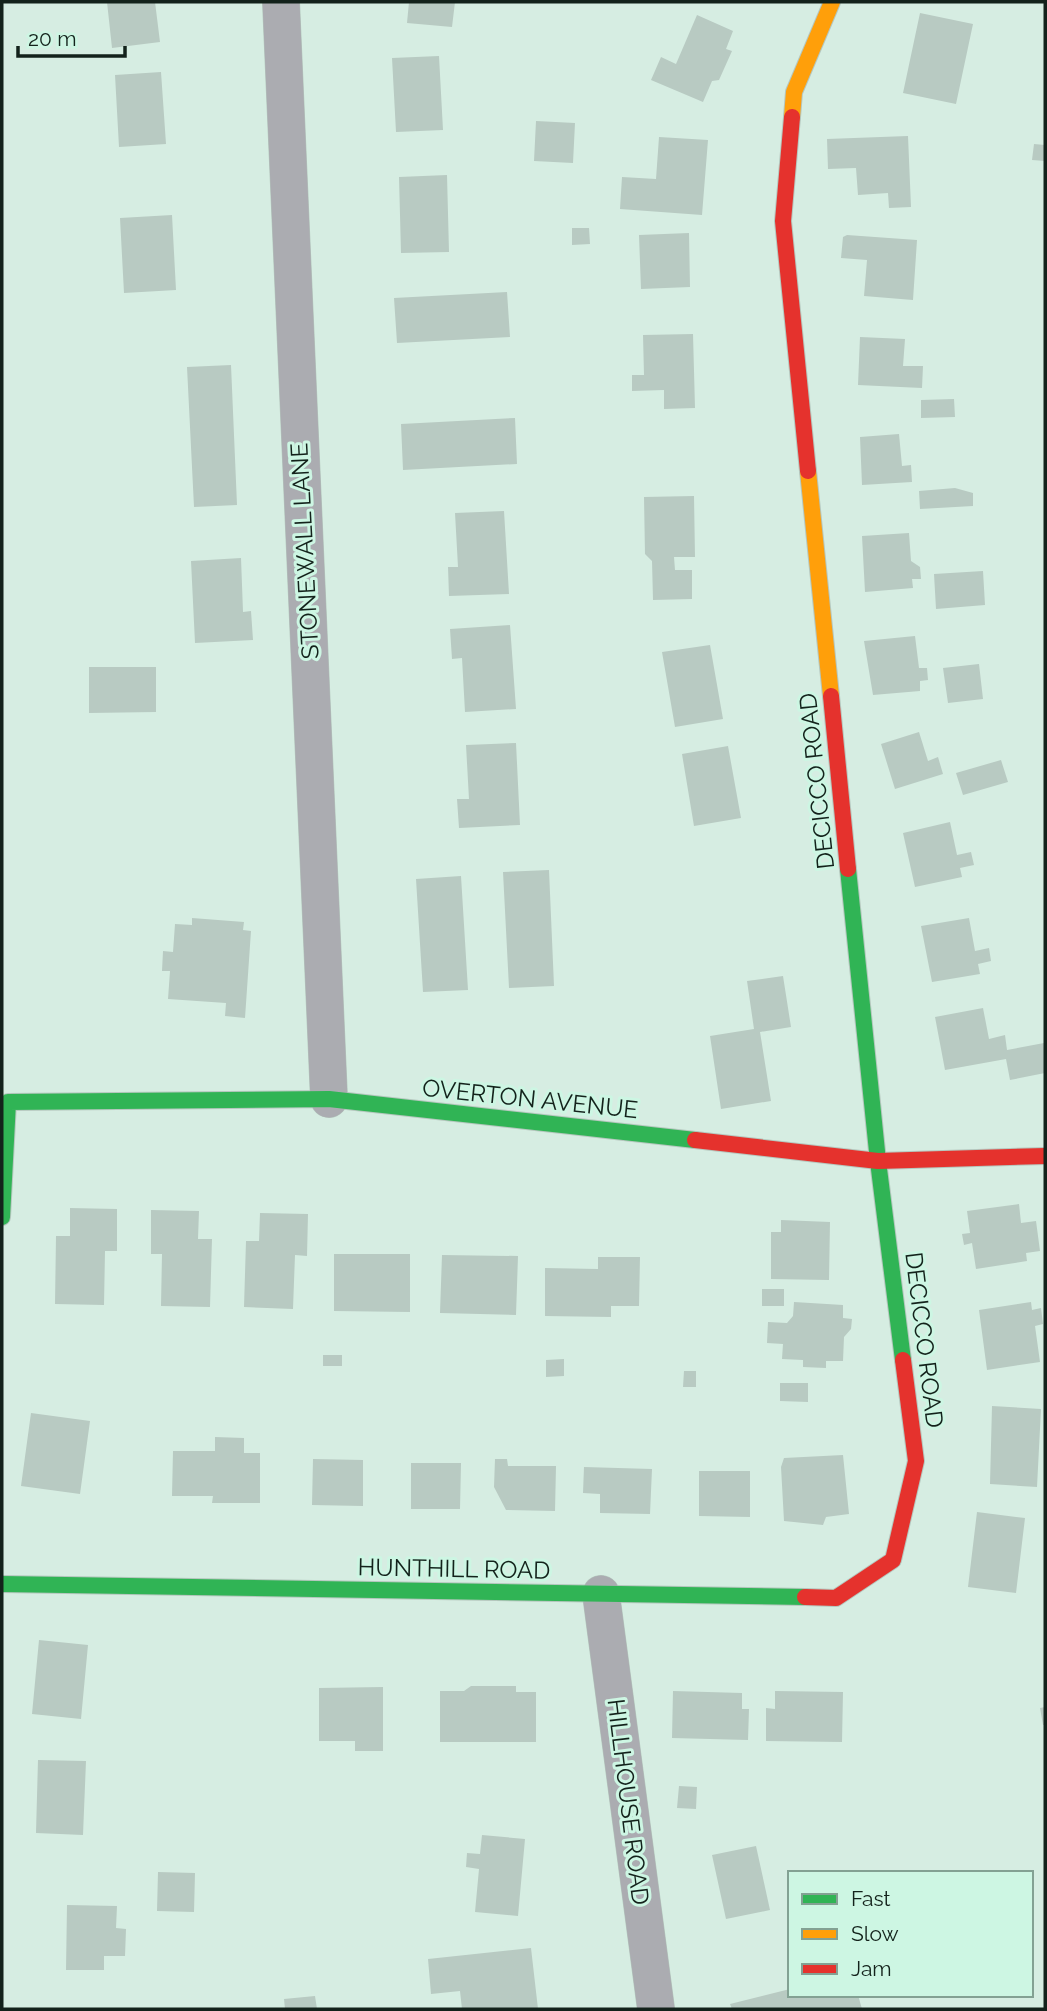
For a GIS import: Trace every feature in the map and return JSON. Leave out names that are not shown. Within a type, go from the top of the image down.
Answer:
[{"type":"street","name":"STONEWALL LANE","points":[[281,2],[329,1100]]},
{"type":"street","name":"DECICCO ROAD","points":[[832,2],[794,92],[783,221],[878,1161],[916,1461],[893,1560]]},
{"type":"street","name":"OVERTON AVENUE","points":[[2,1217],[8,1102],[329,1100],[878,1161],[1045,1156]]},
{"type":"street","name":"HUNTHILL ROAD","points":[[2,1584],[836,1598],[893,1560]]},
{"type":"street","name":"HILLHOUSE ROAD","points":[[601,1594],[656,2009]]},
{"type":"building","points":[[107,2],[155,2],[160,42],[112,48]]},
{"type":"building","points":[[409,2],[455,2],[452,27],[407,23]]},
{"type":"building","points":[[920,13],[973,24],[956,104],[903,93]]},
{"type":"building","points":[[697,15],[733,31],[726,49],[732,51],[719,80],[712,81],[703,102],[651,80],[661,57],[676,64]]},
{"type":"building","points":[[439,56],[443,130],[396,132],[392,58]]},
{"type":"building","points":[[161,72],[166,144],[119,147],[115,75]]},
{"type":"building","points":[[536,121],[575,123],[573,163],[534,161]]},
{"type":"building","points":[[908,136],[911,207],[889,208],[888,193],[858,195],[856,168],[828,169],[827,139]]},
{"type":"building","points":[[659,137],[708,140],[702,215],[620,209],[622,177],[656,179]]},
{"type":"building","points":[[1034,144],[1045,145],[1045,161],[1032,160]]},
{"type":"building","points":[[447,175],[449,252],[401,253],[399,177]]},
{"type":"building","points":[[172,215],[176,290],[124,293],[120,218]]},
{"type":"building","points":[[572,228],[589,228],[590,244],[572,245]]},
{"type":"building","points":[[689,233],[690,287],[641,289],[639,235]]},
{"type":"building","points":[[847,235],[917,240],[913,300],[864,296],[867,260],[841,258],[843,237]]},
{"type":"building","points":[[507,292],[510,337],[397,343],[394,298]]},
{"type":"building","points":[[693,334],[695,408],[664,409],[664,390],[632,391],[632,375],[644,375],[643,335]]},
{"type":"building","points":[[860,337],[905,339],[903,366],[923,366],[922,388],[858,385]]},
{"type":"building","points":[[231,365],[237,505],[194,507],[187,367]]},
{"type":"building","points":[[954,399],[955,417],[921,418],[921,400]]},
{"type":"building","points":[[515,418],[517,464],[403,470],[401,424]]},
{"type":"building","points":[[899,434],[902,466],[911,465],[912,482],[862,485],[860,437]]},
{"type":"building","points":[[955,488],[973,493],[973,506],[920,509],[919,491]]},
{"type":"building","points":[[694,496],[695,557],[674,557],[675,570],[692,570],[692,599],[653,600],[652,561],[645,554],[644,497]]},
{"type":"building","points":[[504,511],[509,594],[449,596],[448,567],[458,567],[455,513]]},
{"type":"building","points":[[909,533],[911,561],[920,567],[921,579],[912,579],[913,588],[865,592],[862,536]]},
{"type":"building","points":[[241,558],[243,612],[251,611],[253,640],[195,643],[191,561]]},
{"type":"building","points":[[983,571],[985,605],[936,609],[934,574]]},
{"type":"building","points":[[510,625],[516,709],[465,712],[462,658],[452,659],[450,629]]},
{"type":"building","points":[[915,636],[919,668],[927,668],[928,680],[920,681],[920,691],[873,695],[864,641]]},
{"type":"building","points":[[710,645],[723,719],[675,727],[662,652]]},
{"type":"building","points":[[979,664],[983,699],[948,703],[943,668]]},
{"type":"building","points":[[89,667],[156,667],[156,712],[89,713]]},
{"type":"building","points":[[919,732],[928,761],[938,757],[943,774],[895,789],[881,744]]},
{"type":"building","points":[[516,743],[520,825],[459,828],[457,799],[469,799],[466,745]]},
{"type":"building","points":[[728,746],[741,818],[694,826],[682,754]]},
{"type":"building","points":[[1001,760],[1008,782],[963,795],[956,773]]},
{"type":"building","points":[[950,822],[957,855],[971,852],[974,865],[960,868],[962,877],[915,887],[903,833]]},
{"type":"building","points":[[549,870],[554,986],[509,988],[503,872]]},
{"type":"building","points":[[461,876],[468,990],[423,992],[416,879]]},
{"type":"building","points":[[192,918],[244,922],[243,930],[251,931],[245,1018],[225,1016],[226,1003],[168,999],[170,971],[162,971],[163,951],[173,952],[175,924],[192,925]]},
{"type":"building","points":[[969,918],[975,951],[989,948],[991,961],[978,964],[980,974],[932,982],[921,926]]},
{"type":"building","points":[[783,976],[791,1027],[760,1032],[771,1101],[721,1109],[710,1036],[754,1029],[747,981]]},
{"type":"building","points":[[983,1008],[989,1039],[1005,1035],[1007,1050],[1044,1043],[1045,1073],[1010,1080],[1006,1059],[945,1070],[935,1017]]},
{"type":"building","points":[[1019,1204],[1021,1223],[1036,1221],[1040,1251],[1026,1253],[1027,1261],[976,1269],[972,1243],[964,1245],[962,1234],[970,1233],[967,1211]]},
{"type":"building","points":[[70,1208],[117,1209],[117,1251],[105,1251],[104,1305],[55,1304],[56,1236],[70,1236]]},
{"type":"building","points":[[151,1210],[199,1211],[198,1239],[212,1239],[210,1307],[161,1306],[162,1254],[151,1254]]},
{"type":"building","points":[[260,1213],[308,1214],[307,1256],[295,1255],[293,1309],[244,1307],[246,1241],[259,1241]]},
{"type":"building","points":[[781,1220],[830,1222],[829,1280],[771,1279],[771,1232],[781,1232]]},
{"type":"building","points":[[334,1254],[410,1254],[410,1312],[334,1311]]},
{"type":"building","points":[[442,1255],[518,1256],[516,1315],[440,1313]]},
{"type":"building","points":[[598,1257],[640,1257],[639,1306],[611,1306],[611,1317],[545,1316],[545,1268],[598,1269]]},
{"type":"building","points":[[762,1289],[784,1289],[784,1306],[762,1306]]},
{"type":"building","points":[[794,1302],[843,1305],[843,1318],[852,1319],[851,1329],[844,1337],[843,1361],[826,1361],[826,1368],[803,1367],[803,1360],[782,1359],[783,1344],[767,1343],[768,1322],[787,1323],[793,1316]]},
{"type":"building","points":[[1031,1302],[1032,1310],[1041,1308],[1043,1324],[1035,1326],[1040,1362],[987,1370],[979,1310]]},
{"type":"building","points":[[323,1355],[342,1355],[342,1366],[323,1366]]},
{"type":"building","points":[[564,1359],[564,1376],[546,1377],[546,1360]]},
{"type":"building","points":[[684,1371],[696,1371],[696,1387],[683,1387]]},
{"type":"building","points":[[780,1383],[808,1383],[808,1402],[780,1401]]},
{"type":"building","points":[[992,1406],[1041,1409],[1037,1487],[990,1484]]},
{"type":"building","points":[[31,1413],[90,1421],[80,1494],[21,1486]]},
{"type":"building","points":[[215,1437],[244,1438],[244,1453],[260,1453],[260,1503],[212,1503],[213,1496],[172,1496],[173,1451],[215,1451]]},
{"type":"building","points":[[843,1455],[849,1514],[826,1517],[823,1525],[784,1521],[781,1467],[784,1458]]},
{"type":"building","points":[[313,1459],[363,1460],[363,1506],[312,1505]]},
{"type":"building","points":[[495,1459],[507,1459],[508,1466],[556,1466],[555,1511],[506,1510],[494,1487]]},
{"type":"building","points":[[411,1463],[461,1463],[460,1509],[411,1509]]},
{"type":"building","points":[[584,1467],[652,1469],[650,1514],[600,1513],[600,1494],[583,1493]]},
{"type":"building","points":[[699,1471],[750,1471],[750,1517],[699,1516]]},
{"type":"building","points":[[977,1512],[1025,1518],[1016,1593],[968,1587]]},
{"type":"building","points":[[39,1640],[88,1645],[81,1719],[32,1714]]},
{"type":"building","points":[[471,1686],[516,1686],[516,1692],[536,1692],[536,1742],[440,1742],[440,1691],[464,1691]]},
{"type":"building","points":[[383,1687],[383,1751],[355,1751],[355,1741],[319,1741],[319,1688]]},
{"type":"building","points":[[673,1691],[742,1693],[742,1709],[749,1709],[748,1740],[672,1738]]},
{"type":"building","points":[[775,1691],[843,1692],[842,1742],[766,1741],[766,1708],[775,1709]]},
{"type":"building","points":[[1045,1707],[1045,1725],[1043,1725],[1040,1708]]},
{"type":"building","points":[[38,1760],[86,1761],[83,1835],[36,1833]]},
{"type":"building","points":[[679,1786],[697,1787],[696,1809],[677,1808]]},
{"type":"building","points":[[482,1835],[525,1839],[518,1916],[475,1912],[479,1869],[466,1867],[467,1853],[480,1854]]},
{"type":"building","points":[[756,1846],[770,1910],[726,1919],[712,1855]]},
{"type":"building","points":[[158,1872],[195,1873],[194,1912],[157,1911]]},
{"type":"building","points":[[67,1905],[117,1906],[116,1928],[126,1929],[125,1956],[104,1956],[104,1970],[66,1970]]},
{"type":"building","points":[[531,1948],[538,2009],[462,2009],[460,1991],[431,1994],[428,1959]]},
{"type":"building","points":[[788,1990],[788,1997],[859,1997],[862,2009],[732,2009],[730,2004]]},
{"type":"building","points":[[315,1996],[317,2009],[285,2009],[284,1999]]},
{"type":"traffic: fast","points":[[848,869],[878,1161],[903,1360]]},
{"type":"traffic: fast","points":[[2,1217],[8,1102],[329,1099],[695,1140]]},
{"type":"traffic: fast","points":[[2,1584],[805,1597]]},
{"type":"traffic: slow","points":[[792,117],[794,92],[832,2]]},
{"type":"traffic: slow","points":[[808,471],[831,696]]},
{"type":"traffic: jam","points":[[792,117],[783,221],[808,471]]},
{"type":"traffic: jam","points":[[831,696],[848,869]]},
{"type":"traffic: jam","points":[[695,1140],[878,1161],[1045,1156]]},
{"type":"traffic: jam","points":[[805,1597],[836,1598],[893,1560],[916,1461],[903,1360]]}]
